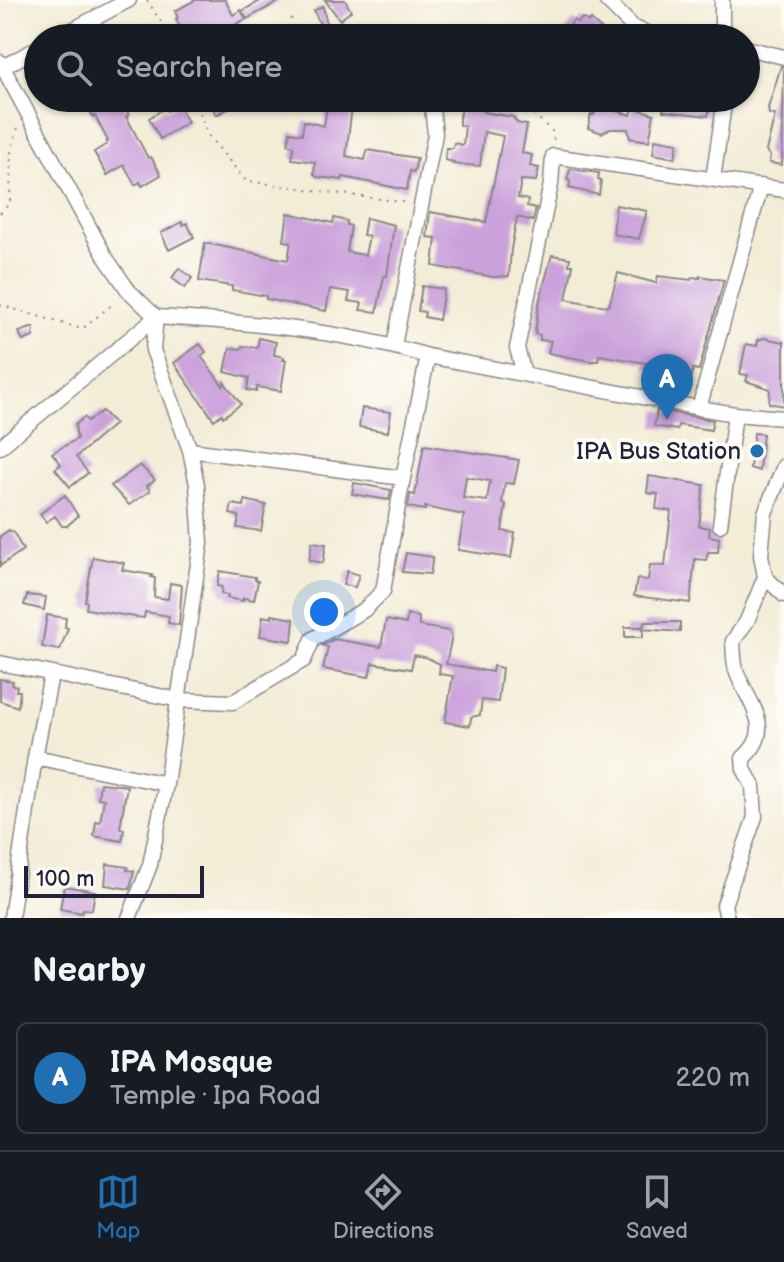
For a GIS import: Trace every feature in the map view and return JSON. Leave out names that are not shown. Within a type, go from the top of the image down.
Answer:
[{"type":"street","points":[[84,24],[129,0]]},
{"type":"street","points":[[606,0],[630,24]]},
{"type":"street","points":[[722,0],[722,24]]},
{"type":"street","points":[[760,51],[784,57]]},
{"type":"street","points":[[24,54],[2,64],[24,105]]},
{"type":"street","points":[[28,112],[106,258],[128,290],[156,317],[238,321],[394,346],[428,356],[699,408],[784,418]]},
{"type":"street","points":[[394,346],[435,134],[433,112]]},
{"type":"street","points":[[713,179],[723,112]]},
{"type":"street","points":[[524,374],[517,348],[554,156],[784,190]]},
{"type":"street","points":[[699,408],[761,186]]},
{"type":"street","points":[[0,447],[156,317]]},
{"type":"street","points":[[129,918],[150,865],[166,784],[201,543],[197,485],[190,450],[153,350],[156,317]]},
{"type":"street","points":[[0,663],[179,700],[233,702],[304,660],[313,639],[364,610],[383,591],[428,356]]},
{"type":"street","points":[[720,525],[735,414]]},
{"type":"street","points":[[190,450],[403,478]]},
{"type":"street","points":[[723,914],[755,817],[753,786],[744,769],[743,758],[751,751],[757,738],[759,721],[754,704],[736,672],[733,641],[747,621],[765,577],[761,555],[765,513],[784,466]]},
{"type":"street","points":[[765,577],[784,595]]},
{"type":"street","points":[[11,918],[35,757],[51,675]]},
{"type":"street","points":[[35,757],[166,784]]},
{"type":"path","points":[[147,0],[162,24]]},
{"type":"path","points":[[291,18],[293,24]]},
{"type":"path","points":[[200,112],[207,134],[246,181],[420,205]]},
{"type":"path","points":[[531,112],[553,132],[554,156]]},
{"type":"path","points":[[0,213],[10,203],[11,152],[18,127]]},
{"type":"path","points":[[0,305],[82,329],[113,304]]},
{"type":"building","points":[[195,0],[225,0],[233,15],[241,10],[246,19],[237,24],[179,24],[175,11]]},
{"type":"building","points":[[262,0],[282,0],[247,19],[242,11]]},
{"type":"building","points":[[325,0],[345,0],[351,11],[340,20]]},
{"type":"building","points":[[323,6],[327,24],[320,24],[314,11]]},
{"type":"building","points":[[582,18],[595,24],[571,24],[574,20],[578,23]]},
{"type":"building","points":[[781,66],[784,67],[782,165],[769,163],[770,156],[766,151],[775,115],[769,114],[768,108]]},
{"type":"building","points":[[91,112],[127,112],[129,115],[126,116],[148,158],[151,157],[161,175],[142,186],[140,182],[135,185],[124,165],[107,175],[94,152],[108,141]]},
{"type":"building","points":[[159,112],[182,112],[188,122],[160,139],[149,118]]},
{"type":"building","points":[[326,112],[351,112],[346,156],[365,160],[367,150],[417,158],[414,172],[410,171],[407,190],[343,177],[342,180],[317,177],[314,174],[315,162],[292,159],[294,146],[288,144],[290,132],[302,134],[304,121],[324,126]]},
{"type":"building","points":[[461,112],[483,112],[513,117],[517,123],[527,125],[522,153],[532,155],[530,166],[539,168],[536,181],[521,180],[518,198],[528,200],[527,206],[536,208],[533,221],[517,217],[509,276],[493,277],[433,266],[436,238],[427,237],[430,212],[486,222],[503,136],[484,132],[480,166],[453,164],[445,160],[446,148],[453,148],[454,143],[463,145],[465,126],[459,125]]},
{"type":"building","points":[[595,112],[654,114],[649,141],[630,138],[628,129],[610,129],[602,133],[588,128],[591,114]]},
{"type":"building","points":[[672,112],[709,112],[708,116]]},
{"type":"building","points":[[655,139],[678,143],[675,158],[653,154]]},
{"type":"building","points":[[570,169],[599,173],[599,195],[569,188],[570,181],[567,180]]},
{"type":"building","points":[[616,205],[647,211],[639,239],[613,234]]},
{"type":"building","points":[[288,213],[333,223],[334,218],[347,221],[347,225],[351,226],[347,252],[365,255],[369,236],[363,235],[366,218],[394,225],[387,276],[384,276],[377,312],[360,310],[362,303],[348,301],[350,292],[330,289],[326,311],[232,290],[232,286],[199,281],[205,243],[288,260],[291,242],[284,241]]},
{"type":"building","points":[[182,222],[183,225],[187,223],[194,237],[169,250],[161,233]]},
{"type":"building","points":[[552,255],[570,258],[569,265],[573,265],[566,299],[592,304],[609,306],[618,273],[656,283],[658,276],[691,280],[700,276],[724,280],[699,370],[693,369],[691,377],[645,368],[646,363],[599,355],[598,361],[590,361],[548,353],[551,341],[540,340],[540,335],[535,334],[539,303]]},
{"type":"building","points":[[179,268],[192,278],[185,288],[172,278]]},
{"type":"building","points":[[422,286],[444,289],[439,320],[424,317],[425,312],[418,311]]},
{"type":"building","points":[[34,327],[33,337],[23,341],[19,332]]},
{"type":"building","points":[[259,338],[276,342],[274,355],[286,360],[281,391],[257,387],[256,392],[247,390],[249,378],[225,372],[230,348],[257,348]]},
{"type":"building","points":[[764,338],[784,342],[784,406],[769,403],[770,389],[746,381],[748,375],[740,374],[746,344],[757,346],[758,340]]},
{"type":"building","points":[[200,344],[206,352],[201,356],[241,404],[214,420],[174,363]]},
{"type":"building","points":[[362,408],[391,412],[388,432],[359,427]]},
{"type":"building","points":[[657,410],[713,420],[711,430],[678,425],[677,430],[654,426]]},
{"type":"building","points":[[102,411],[115,424],[76,457],[88,473],[70,487],[55,469],[61,464],[52,453],[77,439],[75,425],[84,417],[88,421]]},
{"type":"building","name":"IPA Bus Station","points":[[754,433],[763,434],[759,471],[750,468]]},
{"type":"building","points":[[424,445],[519,460],[514,484],[505,483],[502,503],[506,504],[502,531],[515,533],[511,558],[458,550],[464,515],[425,507],[425,510],[408,507],[410,494],[415,495]],"holes":[[[466,477],[490,481],[487,501],[463,498]]]},
{"type":"building","points":[[140,465],[155,480],[147,486],[150,491],[129,505],[111,486]]},
{"type":"building","points":[[649,476],[704,485],[699,526],[710,528],[709,536],[719,538],[718,552],[708,552],[706,560],[695,559],[690,603],[634,596],[637,579],[648,580],[650,565],[665,566],[671,511],[656,509],[658,494],[647,493]]},
{"type":"building","points":[[354,483],[391,490],[389,500],[352,494]]},
{"type":"building","points":[[65,495],[78,516],[67,526],[62,526],[55,516],[46,522],[40,514]]},
{"type":"building","points":[[245,500],[266,505],[261,531],[237,528],[239,516],[230,514],[232,504],[244,506]]},
{"type":"building","points":[[9,530],[23,550],[0,566],[0,536]]},
{"type":"building","points":[[312,542],[326,544],[323,563],[309,560]]},
{"type":"building","points":[[406,553],[433,557],[430,574],[402,572]]},
{"type":"building","points":[[93,557],[124,563],[122,570],[152,575],[155,578],[154,597],[168,599],[170,583],[182,585],[179,625],[168,623],[169,616],[145,612],[144,618],[86,609]]},
{"type":"building","points":[[220,571],[255,577],[258,581],[254,600],[243,598],[243,601],[221,594],[222,587],[217,586]]},
{"type":"building","points":[[347,571],[359,575],[355,587],[343,585]]},
{"type":"building","points":[[27,595],[46,597],[44,610],[24,605]]},
{"type":"building","points":[[47,615],[66,618],[65,627],[68,628],[60,650],[42,647]]},
{"type":"building","points":[[272,615],[294,619],[292,641],[260,636],[263,616],[272,618]]},
{"type":"building","points":[[407,615],[419,617],[419,626],[449,631],[452,636],[446,664],[492,672],[493,666],[502,668],[498,702],[482,700],[480,715],[471,717],[470,726],[445,722],[453,676],[439,674],[440,664],[428,658],[414,655],[411,669],[372,663],[369,677],[323,669],[328,647],[322,645],[334,639],[381,647],[386,620],[406,624]]},
{"type":"building","points":[[644,622],[680,622],[680,632],[643,629]]},
{"type":"building","points":[[625,627],[643,627],[643,637],[625,637]]},
{"type":"building","points":[[0,679],[13,681],[12,685],[17,686],[16,691],[20,691],[18,707],[0,701]]},
{"type":"building","points":[[100,783],[127,786],[120,828],[124,829],[122,841],[94,836],[104,799],[98,798]]},
{"type":"building","points":[[107,864],[134,871],[130,889],[105,885]]},
{"type":"building","points":[[64,886],[95,891],[92,910],[83,909],[82,913],[60,909]]},
{"type":"place","name":"IPA Mosque","points":[[667,420]]},
{"type":"place","name":"IPA Bus Station","points":[[757,451]]}]
